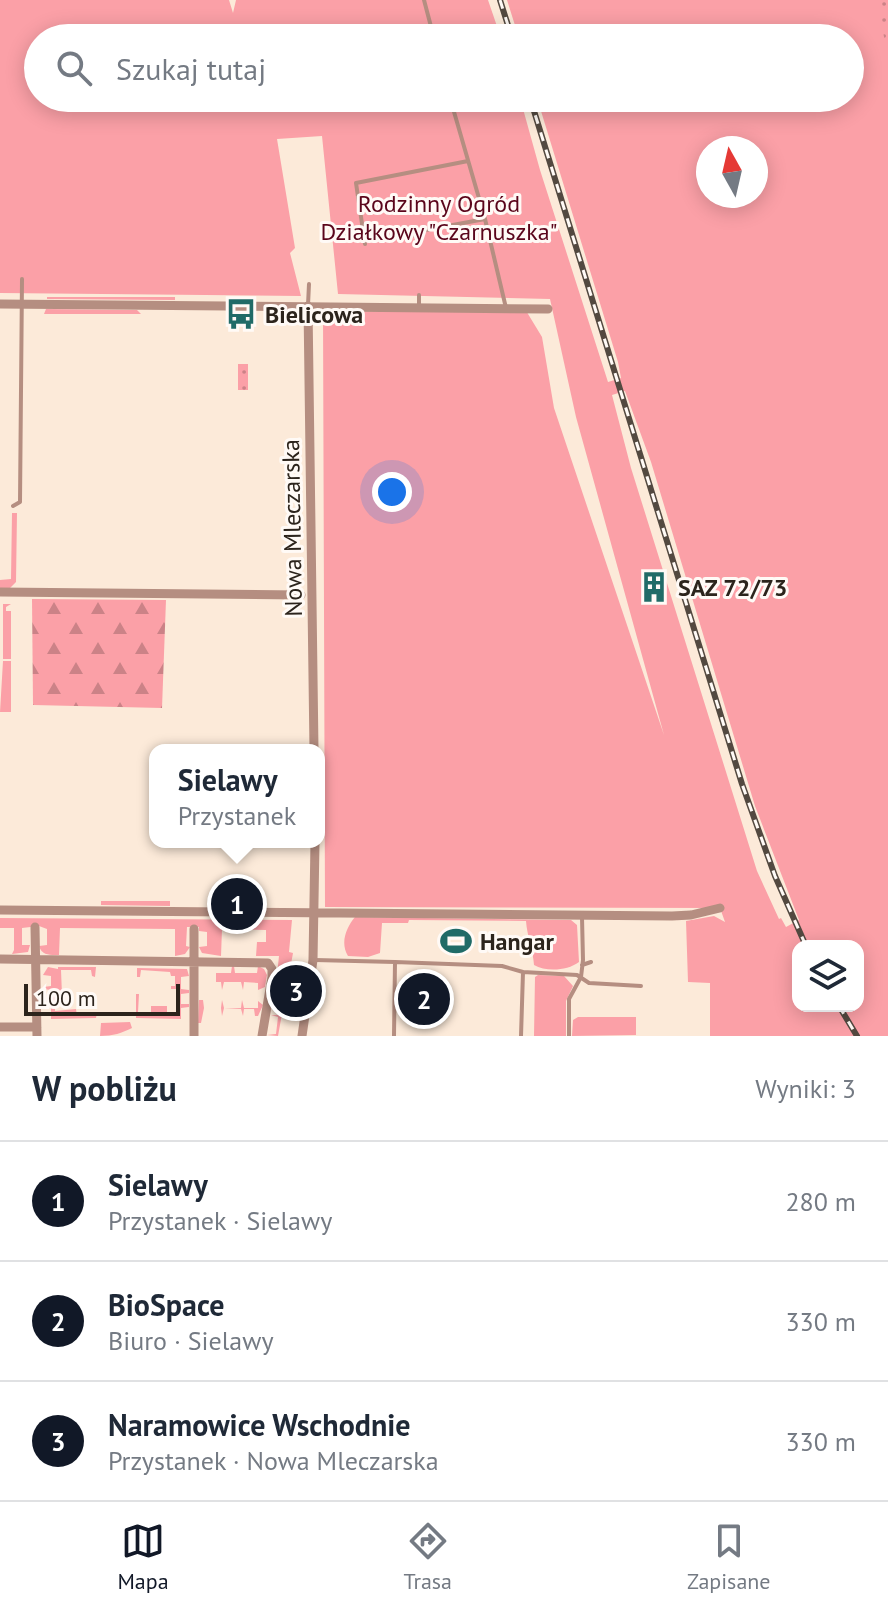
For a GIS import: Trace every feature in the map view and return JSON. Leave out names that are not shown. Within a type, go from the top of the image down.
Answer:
[{"type":"street","points":[[0,304],[548,309]]},
{"type":"street","name":"Nowa Mleczarska","points":[[308,306],[314,744]]},
{"type":"street","points":[[0,592],[301,595]]},
{"type":"street","points":[[302,1036],[313,960],[315,848]]},
{"type":"street","points":[[0,910],[682,916],[720,908]]},
{"type":"street","points":[[0,1027],[37,1032],[35,927]]},
{"type":"street","points":[[194,929],[194,1036]]},
{"type":"street","points":[[0,959],[263,961],[271,965],[272,977],[262,1036]]},
{"type":"lane","points":[[424,0],[430,24]]},
{"type":"lane","points":[[454,112],[485,219],[506,309]]},
{"type":"lane","points":[[365,244],[356,183],[468,161]]},
{"type":"lane","points":[[415,236],[415,232],[485,219]]},
{"type":"lane","points":[[13,506],[20,502],[22,279]]},
{"type":"lane","points":[[308,306],[309,284]]},
{"type":"lane","points":[[419,295],[419,309]]},
{"type":"lane","points":[[569,1036],[569,999],[581,977],[582,915]]},
{"type":"lane","points":[[313,960],[502,966],[523,972],[581,977],[589,983],[641,986]]},
{"type":"lane","points":[[394,1036],[395,962]]},
{"type":"lane","points":[[582,965],[591,962]]},
{"type":"lane","points":[[521,1036],[523,972]]},
{"type":"green space","name":"Rodzinny Ogród Działkowy \"Czarnuszka\"","points":[[0,0],[229,0],[233,13],[236,0],[488,0],[496,24],[24,24],[24,112],[524,112],[608,382],[621,378],[618,362],[541,112],[864,112],[864,24],[515,24],[507,0],[888,0],[888,1036],[710,1036],[710,983],[688,982],[686,921],[714,916],[725,922],[720,908],[325,907],[323,312],[525,309],[542,337],[554,408],[664,735],[576,417],[550,299],[338,294],[322,136],[277,139],[295,248],[290,253],[301,296],[0,293]],"holes":[[[625,391],[651,462],[755,806],[799,920],[786,927],[779,919],[757,871],[631,468],[612,395]]]},
{"type":"green space","points":[[877,0],[888,0],[888,58]]},
{"type":"green space","points":[[175,297],[175,300],[47,299]]},
{"type":"green space","points":[[46,309],[137,310],[141,314],[44,314]]},
{"type":"green space","points":[[238,364],[248,364],[248,390],[238,390]]},
{"type":"green space","points":[[12,513],[17,513],[16,582],[10,588],[0,589],[0,580],[11,579]]},
{"type":"green space","points":[[32,599],[166,600],[162,708],[33,705]]},
{"type":"green space","points":[[3,604],[11,604],[6,611],[11,611],[11,659],[3,659]]},
{"type":"green space","points":[[3,661],[11,661],[11,712],[0,712]]},
{"type":"green space","points":[[101,901],[170,901],[170,906],[101,905]]},
{"type":"green space","points":[[355,917],[571,920],[577,925],[579,962],[556,970],[534,965],[526,921],[409,920],[408,923],[382,923],[380,953],[368,957],[348,956],[344,946],[345,936]]},
{"type":"green space","points":[[0,918],[292,920],[289,952],[293,953],[278,1036],[267,1035],[276,1034],[278,1017],[271,1015],[279,1015],[282,997],[274,995],[282,994],[284,977],[277,975],[279,956],[256,956],[257,942],[266,942],[266,930],[222,929],[221,956],[202,953],[199,947],[207,946],[207,932],[199,931],[199,927],[187,927],[186,946],[190,947],[185,954],[175,956],[175,929],[60,928],[59,955],[53,955],[40,949],[39,946],[47,945],[47,929],[39,926],[22,928],[22,945],[30,945],[28,952],[12,954],[14,928],[0,928]]},
{"type":"green space","points":[[232,966],[235,973],[257,973],[258,966],[264,969],[267,975],[265,987],[258,990],[258,983],[244,982],[243,990],[241,982],[224,982],[222,990],[221,982],[216,982],[216,973],[231,973]]},
{"type":"green space","points":[[48,967],[96,967],[95,977],[91,970],[61,970],[62,995],[55,995],[55,1011],[76,1009],[77,1016],[82,1012],[97,1012],[96,1018],[51,1019],[51,1004],[43,1004],[43,1001],[51,1000],[51,990],[43,989],[51,986],[51,976],[43,975]]},
{"type":"green space","points":[[137,968],[187,969],[189,976],[181,977],[181,989],[189,990],[189,993],[181,994],[181,1004],[189,1004],[189,1007],[181,1008],[181,1019],[136,1018],[136,994],[139,994],[138,1012],[151,1012],[151,1006],[167,1006],[167,1012],[178,1012],[176,989],[171,989],[175,986],[175,976],[171,976],[170,972],[141,970],[140,977],[137,977]]},
{"type":"green space","points":[[564,976],[573,986],[566,1001],[566,1036],[534,1036],[535,977]]},
{"type":"green space","points":[[199,1000],[203,1000],[204,1008],[201,1023],[198,1023]]},
{"type":"green space","points":[[242,1000],[244,1008],[258,1008],[258,1001],[263,1005],[258,1016],[255,1016],[254,1009],[244,1009],[243,1016],[241,1009],[224,1008],[241,1008]]},
{"type":"green space","points":[[578,1017],[636,1017],[636,1035],[572,1036],[573,1020]]},
{"type":"green space","points":[[130,1022],[132,1028],[128,1030],[100,1036],[101,1023]]},
{"type":"railway","points":[[500,0],[508,24]]},
{"type":"railway","points":[[534,112],[742,784],[775,876],[803,940]]},
{"type":"railway","points":[[843,1012],[857,1036]]},
{"type":"place","name":"Bielicowa","points":[[241,314]]},
{"type":"place","name":"SAZ 72/73","points":[[654,587]]},
{"type":"place","name":"Sielawy","points":[[237,904]]},
{"type":"place","name":"Hangar","points":[[456,941]]},
{"type":"place","name":"Naramowice Wschodnie","points":[[296,991]]},
{"type":"place","name":"BioSpace","points":[[424,999]]}]
